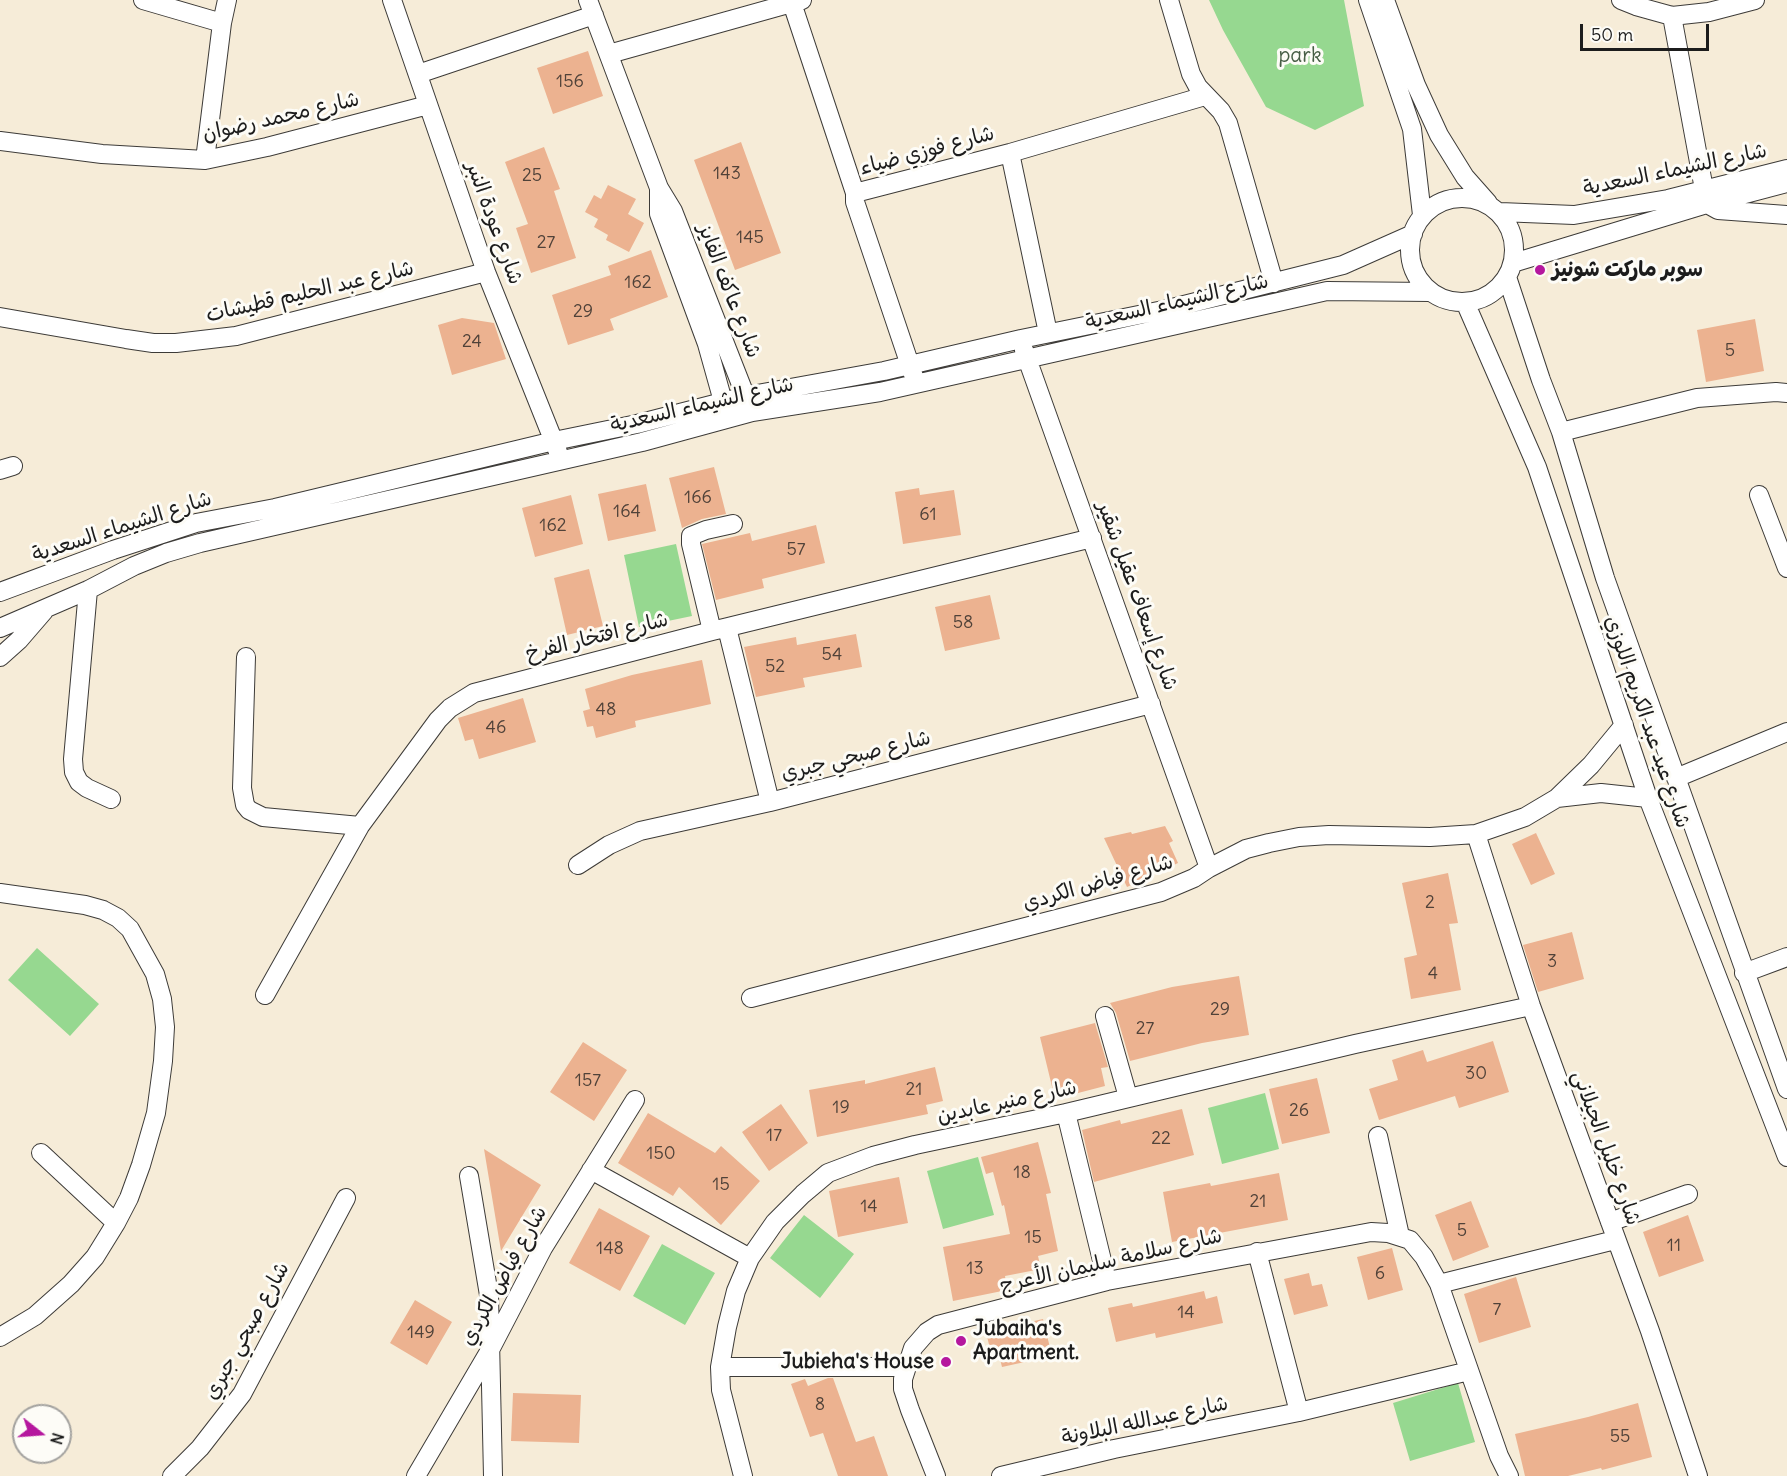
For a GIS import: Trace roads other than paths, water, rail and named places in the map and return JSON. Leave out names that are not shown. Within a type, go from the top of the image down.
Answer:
[{"type":"street","points":[[143,0],[222,24]]},
{"type":"street","points":[[205,160],[227,0]]},
{"type":"street","name":"شارع عودة النبر","points":[[392,0],[486,272],[560,459]]},
{"type":"street","points":[[1168,0],[1191,74],[1205,96],[1221,111],[1228,123],[1274,283]]},
{"type":"street","points":[[1368,0],[1412,129],[1422,215]]},
{"type":"street","points":[[1385,0],[1416,85],[1439,135],[1465,177],[1494,208],[1508,223],[1513,236],[1515,249],[1510,270],[1496,290],[1482,299],[1465,303],[1448,301],[1431,292],[1420,282],[1413,268],[1410,254],[1413,234],[1422,215],[1433,206],[1454,198],[1476,199],[1494,208]]},
{"type":"street","points":[[1621,0],[1672,16],[1709,12],[1755,0]]},
{"type":"street","points":[[609,54],[795,1]]},
{"type":"street","name":"شارع فوزي ضياء","points":[[795,1],[855,193],[1010,153],[1205,96]]},
{"type":"street","points":[[418,74],[591,8]]},
{"type":"street","name":"شارع عاكف الفايز","points":[[591,8],[659,188],[674,211],[749,404]]},
{"type":"street","points":[[1672,16],[1705,197],[1711,208],[1787,215]]},
{"type":"street","name":"شارع محمد رضوان","points":[[0,141],[102,154],[205,160],[267,147],[428,105]]},
{"type":"street","points":[[1010,153],[1048,333]]},
{"type":"street","name":"شارع الشيماء السعدية","points":[[1510,270],[1787,168]]},
{"type":"street","name":"شارع الشيماء السعدية","points":[[1494,208],[1574,215],[1668,199],[1705,197],[1787,183]]},
{"type":"street","name":"شارع عاكف الفايز","points":[[659,188],[659,214],[707,344],[726,410]]},
{"type":"street","points":[[855,193],[855,201],[916,384]]},
{"type":"street","name":"شارع الشيماء السعدية","points":[[0,592],[125,546],[196,523],[320,498],[554,441],[638,424],[726,410],[1021,339],[1168,309],[1342,265],[1413,234]]},
{"type":"street","name":"شارع عيد عبد الكريم اللوزي","points":[[1510,270],[1541,380],[1561,432],[1605,578],[1787,1089]]},
{"type":"street","name":"شارع عبد الحليم قطيشات","points":[[0,317],[153,343],[176,343],[236,336],[486,272]]},
{"type":"street","name":"شارع الشيماء السعدية","points":[[749,404],[880,392],[1327,291],[1431,292]]},
{"type":"street","name":"شارع عيد عبد الكريم اللوزي","points":[[1465,303],[1537,467],[1648,798],[1787,1157]]},
{"type":"street","name":"شارع إسعاف عقيل شقير","points":[[1021,339],[1026,360],[1209,868]]},
{"type":"street","points":[[1561,432],[1697,398],[1787,393]]},
{"type":"street","name":"شارع الشيماء السعدية","points":[[0,628],[166,553],[200,543],[560,459],[642,442],[726,410]]},
{"type":"street","points":[[1759,495],[1787,568]]},
{"type":"street","points":[[733,524],[691,536],[691,544],[770,801]]},
{"type":"street","name":"شارع افتخار الفرخ","points":[[265,995],[360,826],[438,720],[450,708],[474,693],[1092,538]]},
{"type":"street","points":[[125,546],[134,566]]},
{"type":"street","points":[[0,588],[30,582]]},
{"type":"street","points":[[88,590],[73,759],[74,772],[79,782],[87,788],[111,799]]},
{"type":"street","points":[[0,657],[19,640],[48,606]]},
{"type":"street","points":[[246,657],[242,788],[245,805],[249,810],[263,817],[360,826]]},
{"type":"street","name":"شارع صبحي جبري","points":[[578,865],[609,845],[640,831],[770,801],[1151,704]]},
{"type":"street","name":"شارع فياض الكردي","points":[[751,998],[1161,892],[1194,878],[1246,849],[1299,837],[1329,835],[1430,837],[1476,834],[1525,817],[1557,798],[1591,765],[1624,725]]},
{"type":"street","points":[[1676,778],[1787,732]]},
{"type":"street","name":"شارع فياض الكردي","points":[[1557,798],[1601,793],[1648,798]]},
{"type":"street","name":"شارع خليل الجيلاني","points":[[1476,834],[1531,1006],[1650,1331],[1698,1476]]},
{"type":"street","points":[[0,893],[85,905],[118,918],[130,929],[155,974],[162,999],[165,1027],[156,1113],[141,1165],[129,1198],[116,1223],[95,1257],[71,1284],[35,1316],[0,1337]]},
{"type":"street","points":[[1744,973],[1787,957]]},
{"type":"street","name":"شارع منير عابدين","points":[[742,1476],[721,1390],[720,1367],[731,1309],[750,1258],[775,1222],[828,1173],[873,1156],[915,1145],[1066,1113],[1343,1046],[1531,1006]]},
{"type":"street","points":[[1105,1016],[1128,1097]]},
{"type":"street","name":"شارع فياض الكردي","points":[[416,1476],[490,1350],[543,1248],[635,1100]]},
{"type":"street","points":[[1066,1113],[1107,1281]]},
{"type":"street","points":[[1378,1136],[1400,1236],[1410,1240],[1416,1247],[1439,1284],[1468,1371],[1499,1456],[1509,1476]]},
{"type":"street","points":[[41,1153],[116,1223]]},
{"type":"street","points":[[591,1170],[750,1258]]},
{"type":"street","points":[[469,1176],[489,1295],[493,1476]]},
{"type":"street","points":[[1610,1222],[1688,1194]]},
{"type":"street","name":"شارع صبحي جبري","points":[[172,1476],[200,1448],[242,1394],[346,1198]]},
{"type":"street","name":"شارع سلامة سليمان الأعرج","points":[[936,1476],[909,1410],[903,1389],[905,1367],[913,1348],[920,1339],[938,1325],[1107,1281],[1257,1252],[1371,1232],[1400,1236]]},
{"type":"street","points":[[1439,1284],[1615,1240]]},
{"type":"street","points":[[1257,1252],[1299,1412]]},
{"type":"street","points":[[720,1367],[905,1367]]},
{"type":"street","name":"شارع عبدالله البلاونة","points":[[1001,1476],[1114,1449],[1299,1412],[1468,1371]]},
{"type":"place","name":"سوبر ماركت شونيز","points":[[1540,270]]},
{"type":"place","name":"Jubaiha's Apartment.","points":[[961,1341]]},
{"type":"place","name":"Jubieha's House","points":[[946,1362]]},
{"type":"park label","name":"park","points":[[1300,56]]}]
